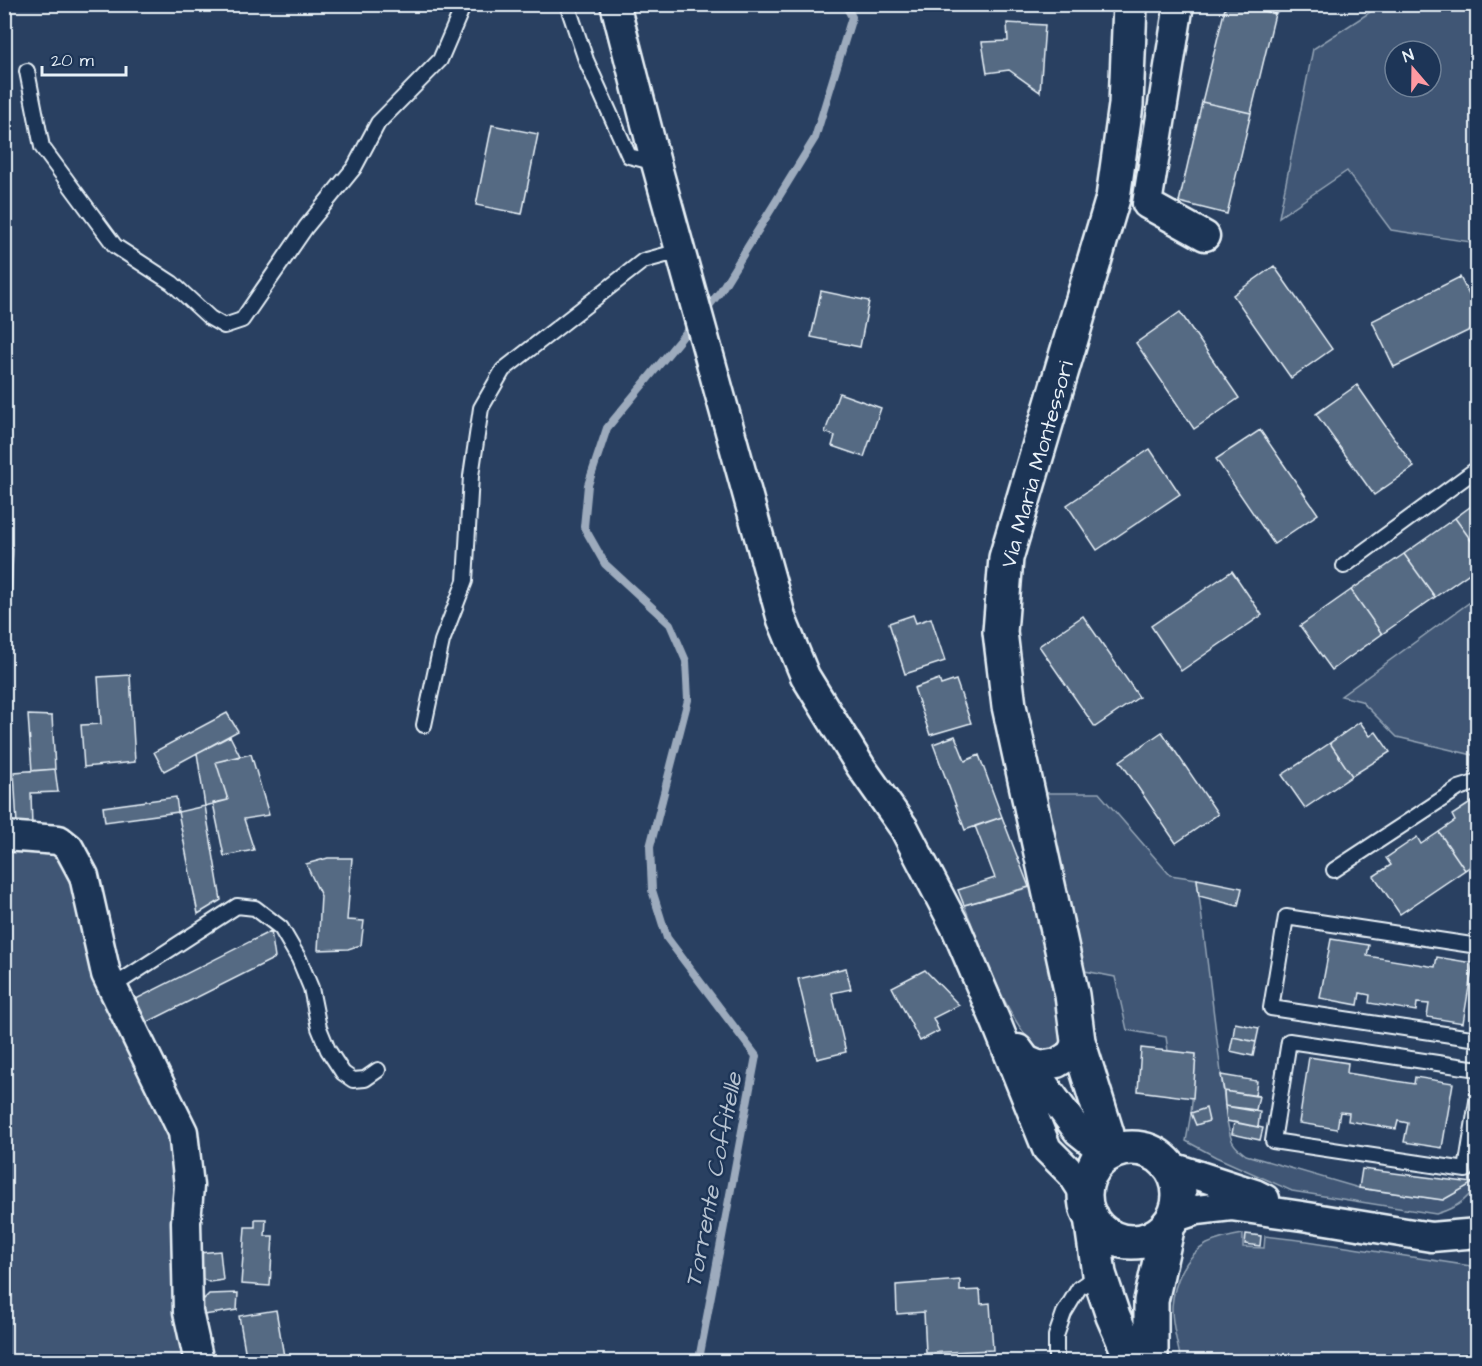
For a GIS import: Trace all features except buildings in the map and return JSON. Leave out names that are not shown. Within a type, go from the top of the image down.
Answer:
[{"type":"street","points":[[615,4],[656,163],[782,620],[805,676],[861,767],[904,828],[956,928],[1047,1149],[1072,1174],[1098,1176],[1133,1148],[1146,1150],[1164,1161],[1255,1194],[1302,1216]]},
{"type":"street","name":"Via Maria Montessori","points":[[1072,995],[1009,706],[1000,632],[1006,558],[1113,198],[1126,105],[1130,4]]},
{"type":"street","points":[[1179,4],[1147,204],[1204,236]]},
{"type":"street","points":[[4,836],[59,840],[69,848],[84,876],[106,974],[183,1132],[189,1186],[186,1222],[188,1312],[199,1362]]},
{"type":"street","points":[[1072,995],[1078,1041],[1107,1134],[1098,1176],[1099,1274],[1113,1316],[1133,1362]]},
{"type":"street","points":[[1072,995],[1111,1095],[1125,1119],[1164,1161],[1176,1178],[1179,1191],[1178,1205],[1170,1221],[1151,1301],[1151,1362]]},
{"type":"street","points":[[996,1022],[1028,1061],[1078,1131],[1093,1143],[1098,1176],[1100,1229],[1119,1240],[1140,1241],[1160,1232],[1170,1221],[1197,1210],[1231,1206],[1431,1237],[1478,1233]]},
{"type":"street","points":[[1028,1061],[1040,1066],[1057,1063],[1070,1055],[1078,1041]]},
{"type":"lane","points":[[27,71],[42,147],[115,246],[172,283],[210,318],[224,326],[242,320],[306,227],[354,168],[378,123],[440,60],[464,4]]},
{"type":"lane","points":[[567,4],[586,60],[629,156],[656,163]]},
{"type":"lane","points":[[424,725],[442,641],[465,581],[471,476],[481,408],[503,370],[643,261],[680,250]]},
{"type":"lane","points":[[1344,566],[1478,468]]},
{"type":"lane","points":[[1334,870],[1459,788],[1478,783]]},
{"type":"lane","points":[[112,987],[237,906],[255,908],[280,928],[298,959],[311,988],[319,1028],[328,1050],[343,1073],[353,1080],[365,1079],[378,1070]]},
{"type":"lane","points":[[1478,946],[1286,917],[1271,1008],[1478,1039]]},
{"type":"lane","points":[[1478,1069],[1289,1041],[1273,1141],[1466,1170],[1478,1095]]},
{"type":"lane","points":[[1056,1362],[1056,1336],[1064,1313],[1079,1288],[1099,1274]]},
{"type":"shaded area","points":[[1381,5],[1477,5],[1477,243],[1391,230],[1347,171],[1279,217],[1313,49]]},
{"type":"shaded area","points":[[1477,597],[1477,756],[1397,737],[1361,701],[1341,696]]},
{"type":"shaded area","points":[[1046,793],[1099,793],[1170,875],[1197,879],[1227,1121],[1231,1137],[1237,1148],[1246,1155],[1359,1188],[1443,1200],[1477,1180],[1471,1193],[1455,1206],[1436,1214],[1292,1191],[1186,1141],[1196,1055],[1168,1051],[1166,1037],[1127,1030],[1115,977],[1085,971]]},
{"type":"shaded area","points":[[4,841],[64,853],[176,1136],[193,1361],[5,1361]]},
{"type":"shaded area","points":[[1035,886],[1065,1031],[1059,1050],[1044,1053],[1031,1042],[1008,1007],[987,963],[964,905]]},
{"type":"shaded area","points":[[1243,1234],[1243,1247],[1264,1248],[1265,1236],[1477,1267],[1477,1361],[1181,1361],[1172,1313],[1178,1279],[1187,1263],[1199,1249],[1207,1244]]},
{"type":"waterway","name":"Torrente Coffitelle","points":[[704,312],[720,292],[815,138],[852,17],[845,4]]},
{"type":"waterway","name":"Torrente Coffitelle","points":[[693,324],[607,428],[588,485],[584,527],[605,564],[670,624],[686,661],[688,700],[650,847],[652,890],[667,938],[756,1056],[700,1354],[703,1362]]}]
